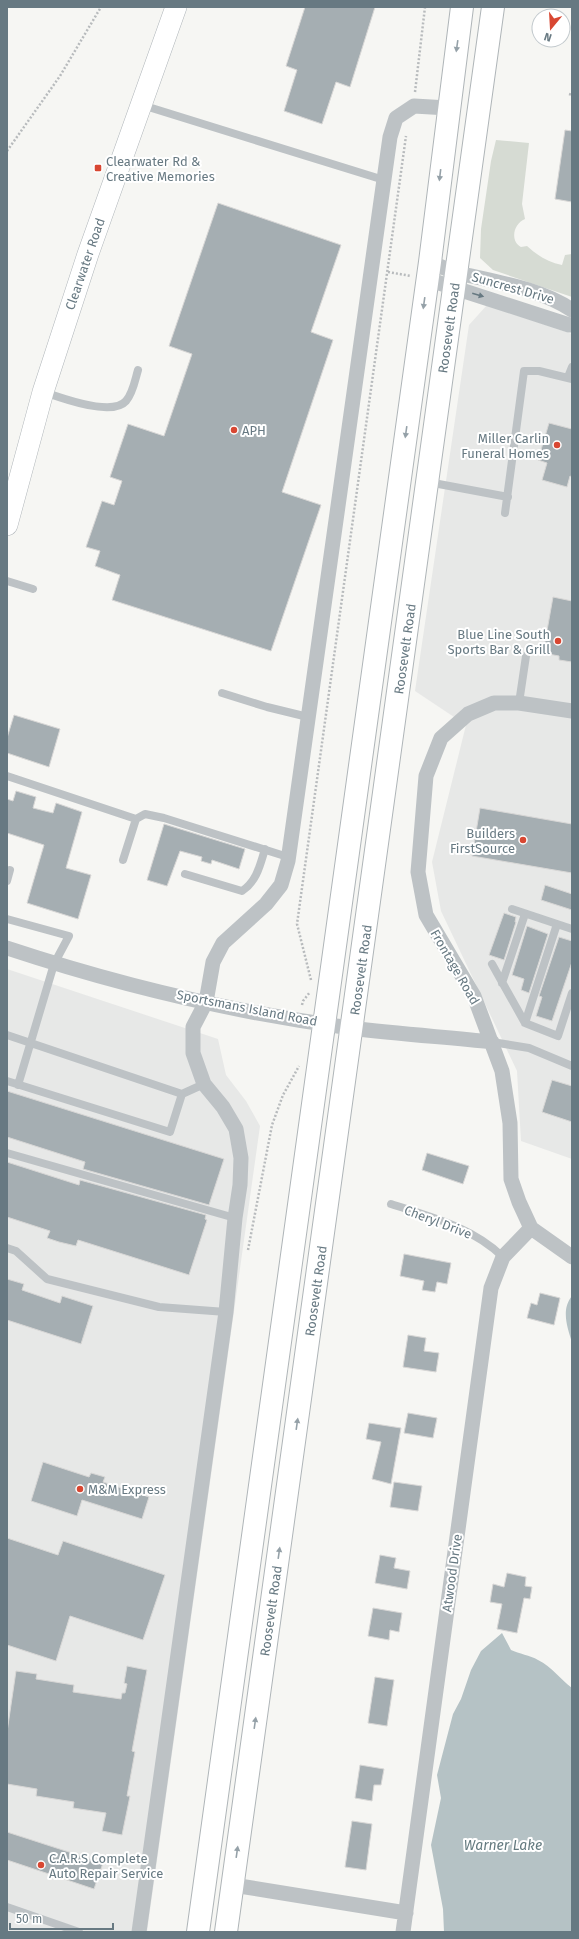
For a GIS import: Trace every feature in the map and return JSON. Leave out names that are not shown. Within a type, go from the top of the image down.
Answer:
[{"type":"main road","points":[[198,1932],[428,271],[462,7]]},
{"type":"main road","name":"Roosevelt Road","points":[[226,1932],[493,7]]},
{"type":"street","name":"Clearwater Road","points":[[7,525],[43,392],[88,254],[176,7]]},
{"type":"street","points":[[139,1932],[226,1312],[235,1218],[240,1185],[241,1158],[236,1129],[223,1107],[204,1084],[193,1053],[194,1027],[206,1002],[213,962],[223,944],[266,904],[281,885],[288,857],[390,137],[396,118],[414,106],[448,108]]},
{"type":"street","name":"Suncrest Drive","points":[[428,271],[456,281],[492,280],[561,302],[572,310]]},
{"type":"street","points":[[456,281],[572,325]]},
{"type":"street","name":"Frontage Road","points":[[531,1228],[511,1179],[510,1123],[502,1071],[474,996],[426,915],[418,872],[426,776],[441,738],[468,714],[494,703],[519,704],[572,711]]},
{"type":"street","name":"Sportsmans Island Road","points":[[7,948],[54,964],[206,1002],[323,1024],[492,1042]]},
{"type":"street","points":[[531,1228],[572,1257]]},
{"type":"street","name":"Atwood Drive","points":[[403,1932],[490,1295],[503,1257],[531,1228]]},
{"type":"street","points":[[233,1884],[406,1913]]},
{"type":"lane","points":[[141,105],[384,180]]},
{"type":"lane","points":[[505,513],[524,371],[539,370],[570,378],[572,367]]},
{"type":"lane","points":[[43,392],[87,404],[116,408],[126,402],[131,393],[138,370]]},
{"type":"lane","points":[[428,482],[508,497]]},
{"type":"lane","points":[[7,581],[33,589]]},
{"type":"lane","points":[[519,704],[526,656]]},
{"type":"lane","points":[[222,693],[267,707],[308,717]]},
{"type":"lane","points":[[7,776],[136,819],[146,814],[164,818],[288,857]]},
{"type":"lane","points":[[123,860],[136,819]]},
{"type":"lane","points":[[185,874],[242,891],[249,886],[256,876],[265,849]]},
{"type":"lane","points":[[7,881],[10,870]]},
{"type":"lane","points":[[512,909],[572,930]]},
{"type":"lane","points":[[502,983],[525,914]]},
{"type":"lane","points":[[7,919],[69,936],[54,964],[18,1085]]},
{"type":"lane","points":[[525,1023],[557,924]]},
{"type":"lane","points":[[492,964],[525,1023],[558,1036],[572,993]]},
{"type":"lane","points":[[7,1035],[182,1094],[204,1084]]},
{"type":"lane","points":[[492,1042],[529,1048],[572,1066]]},
{"type":"lane","points":[[7,1081],[170,1132],[182,1094]]},
{"type":"lane","points":[[7,1153],[235,1218]]},
{"type":"lane","name":"Cheryl Drive","points":[[391,1204],[449,1223],[471,1233],[491,1245],[503,1257]]},
{"type":"lane","points":[[7,1248],[16,1251],[47,1279],[159,1307],[226,1312]]},
{"type":"lane","points":[[7,1907],[79,1932]]},
{"type":"path","points":[[7,151],[60,76],[101,7]]},
{"type":"path","points":[[414,106],[425,7]]},
{"type":"path","points":[[302,1005],[302,1001],[310,992],[312,978],[299,938],[297,924],[406,135]]},
{"type":"path","points":[[388,272],[428,271]]},
{"type":"shaded area","points":[[496,140],[529,143],[522,204],[525,219],[521,221],[516,228],[514,233],[515,241],[521,247],[527,246],[543,258],[562,265],[565,255],[572,254],[572,297],[493,270],[480,258],[481,229],[491,161]]},
{"type":"shaded area","points":[[487,305],[572,334],[572,1159],[521,1141],[517,1071],[441,911],[432,862],[466,725],[415,691],[469,325]]},
{"type":"shaded area","points":[[7,969],[218,1039],[226,1075],[246,1101],[260,1126],[147,1932],[7,1932]]},
{"type":"water","points":[[572,1296],[572,1342],[567,1324],[566,1312]]},
{"type":"water","name":"Warner Lake","points":[[502,1633],[511,1650],[532,1657],[543,1663],[572,1688],[572,1932],[444,1932],[443,1909],[431,1845],[441,1798],[437,1775],[453,1714],[461,1699],[471,1670],[481,1651]]},
{"type":"building","points":[[305,7],[375,7],[350,87],[336,82],[322,124],[284,111],[297,70],[286,66]]},
{"type":"building","points":[[565,130],[572,131],[572,202],[555,199]]},
{"type":"building","name":"APH","points":[[218,203],[341,245],[311,332],[333,340],[282,492],[321,505],[271,651],[112,600],[120,575],[95,566],[100,551],[86,547],[102,501],[114,505],[122,481],[110,477],[128,424],[164,436],[192,354],[169,346]]},
{"type":"building","name":"Miller Carlin Funeral Homes","points":[[549,423],[572,429],[572,477],[570,476],[567,487],[542,480],[547,463],[538,460]]},
{"type":"building","name":"Blue Line South Sports Bar & Grill","points":[[553,597],[572,601],[572,662],[559,660],[559,656],[543,653]]},
{"type":"building","points":[[14,715],[60,729],[49,767],[7,753],[7,738]]},
{"type":"building","points":[[16,791],[36,797],[33,808],[53,813],[56,803],[82,812],[66,868],[91,875],[78,919],[27,903],[44,845],[7,833],[7,799],[13,801]]},
{"type":"building","name":"Builders FirstSource","points":[[480,808],[572,824],[572,873],[472,856]]},
{"type":"building","points":[[164,824],[245,849],[239,869],[212,860],[211,864],[201,861],[202,857],[180,851],[167,886],[147,880]]},
{"type":"building","points":[[545,885],[572,894],[572,910],[541,900]]},
{"type":"building","points":[[504,913],[516,917],[516,922],[504,960],[489,955]]},
{"type":"building","points":[[527,926],[548,934],[529,993],[521,990],[524,979],[512,975]]},
{"type":"building","points":[[559,937],[572,941],[572,962],[552,1021],[536,1016],[542,997],[539,996]]},
{"type":"building","points":[[552,1080],[572,1086],[572,1122],[542,1112]]},
{"type":"building","points":[[7,1091],[224,1159],[209,1205],[83,1169],[85,1162],[7,1137]]},
{"type":"building","points":[[427,1153],[469,1166],[463,1184],[422,1170]]},
{"type":"building","points":[[7,1162],[79,1185],[80,1180],[206,1215],[205,1219],[207,1220],[189,1275],[78,1240],[76,1246],[59,1242],[47,1238],[50,1231],[7,1217]]},
{"type":"building","points":[[404,1254],[451,1263],[447,1284],[437,1282],[435,1292],[422,1290],[424,1281],[400,1276]]},
{"type":"building","points":[[7,1279],[24,1284],[22,1290],[60,1303],[62,1296],[93,1306],[81,1344],[7,1320]]},
{"type":"building","points":[[540,1293],[560,1298],[554,1325],[527,1318],[531,1303],[537,1305]]},
{"type":"building","points":[[408,1335],[426,1338],[424,1351],[439,1353],[436,1372],[403,1367]]},
{"type":"building","points":[[408,1413],[437,1418],[433,1438],[404,1433]]},
{"type":"building","points":[[369,1423],[401,1428],[391,1484],[372,1479],[381,1442],[366,1439]]},
{"type":"building","name":"M&M Express","points":[[43,1462],[89,1477],[91,1473],[105,1477],[103,1482],[149,1497],[142,1519],[82,1500],[77,1516],[31,1501]]},
{"type":"building","points":[[394,1482],[422,1486],[418,1511],[390,1507]]},
{"type":"building","points":[[7,1538],[58,1555],[63,1541],[165,1575],[143,1640],[70,1616],[56,1661],[7,1645]]},
{"type":"building","points":[[380,1555],[396,1558],[394,1568],[410,1571],[407,1589],[375,1583]]},
{"type":"building","points":[[507,1573],[526,1577],[525,1586],[532,1587],[530,1599],[524,1598],[517,1633],[497,1629],[502,1604],[490,1602],[493,1584],[504,1587]]},
{"type":"building","points":[[373,1608],[402,1613],[399,1632],[390,1630],[389,1640],[368,1636]]},
{"type":"building","points":[[127,1666],[147,1670],[132,1751],[135,1752],[127,1796],[130,1796],[122,1835],[102,1831],[106,1813],[73,1808],[74,1802],[36,1796],[37,1789],[7,1784],[7,1732],[16,1671],[37,1674],[36,1679],[74,1685],[73,1692],[121,1699],[122,1693],[125,1693],[127,1684],[124,1683]]},
{"type":"building","points":[[375,1677],[394,1680],[387,1726],[368,1723]]},
{"type":"building","points":[[360,1765],[384,1769],[381,1785],[374,1785],[372,1801],[355,1798]]},
{"type":"building","points":[[352,1821],[372,1824],[366,1870],[345,1867]]},
{"type":"building","points":[[7,1832],[103,1863],[94,1889],[7,1860]]},
{"type":"place","name":"Clearwater Rd & Creative Memories","points":[[98,168]]},
{"type":"place","name":"APH","points":[[234,430]]},
{"type":"place","name":"Miller Carlin Funeral Homes","points":[[557,445]]},
{"type":"place","name":"Blue Line South Sports Bar & Grill","points":[[558,641]]},
{"type":"place","name":"Builders FirstSource","points":[[523,840]]},
{"type":"place","name":"M&M Express","points":[[80,1489]]},
{"type":"place","name":"C.A.R.S Complete Auto Repair Service","points":[[41,1865]]}]
